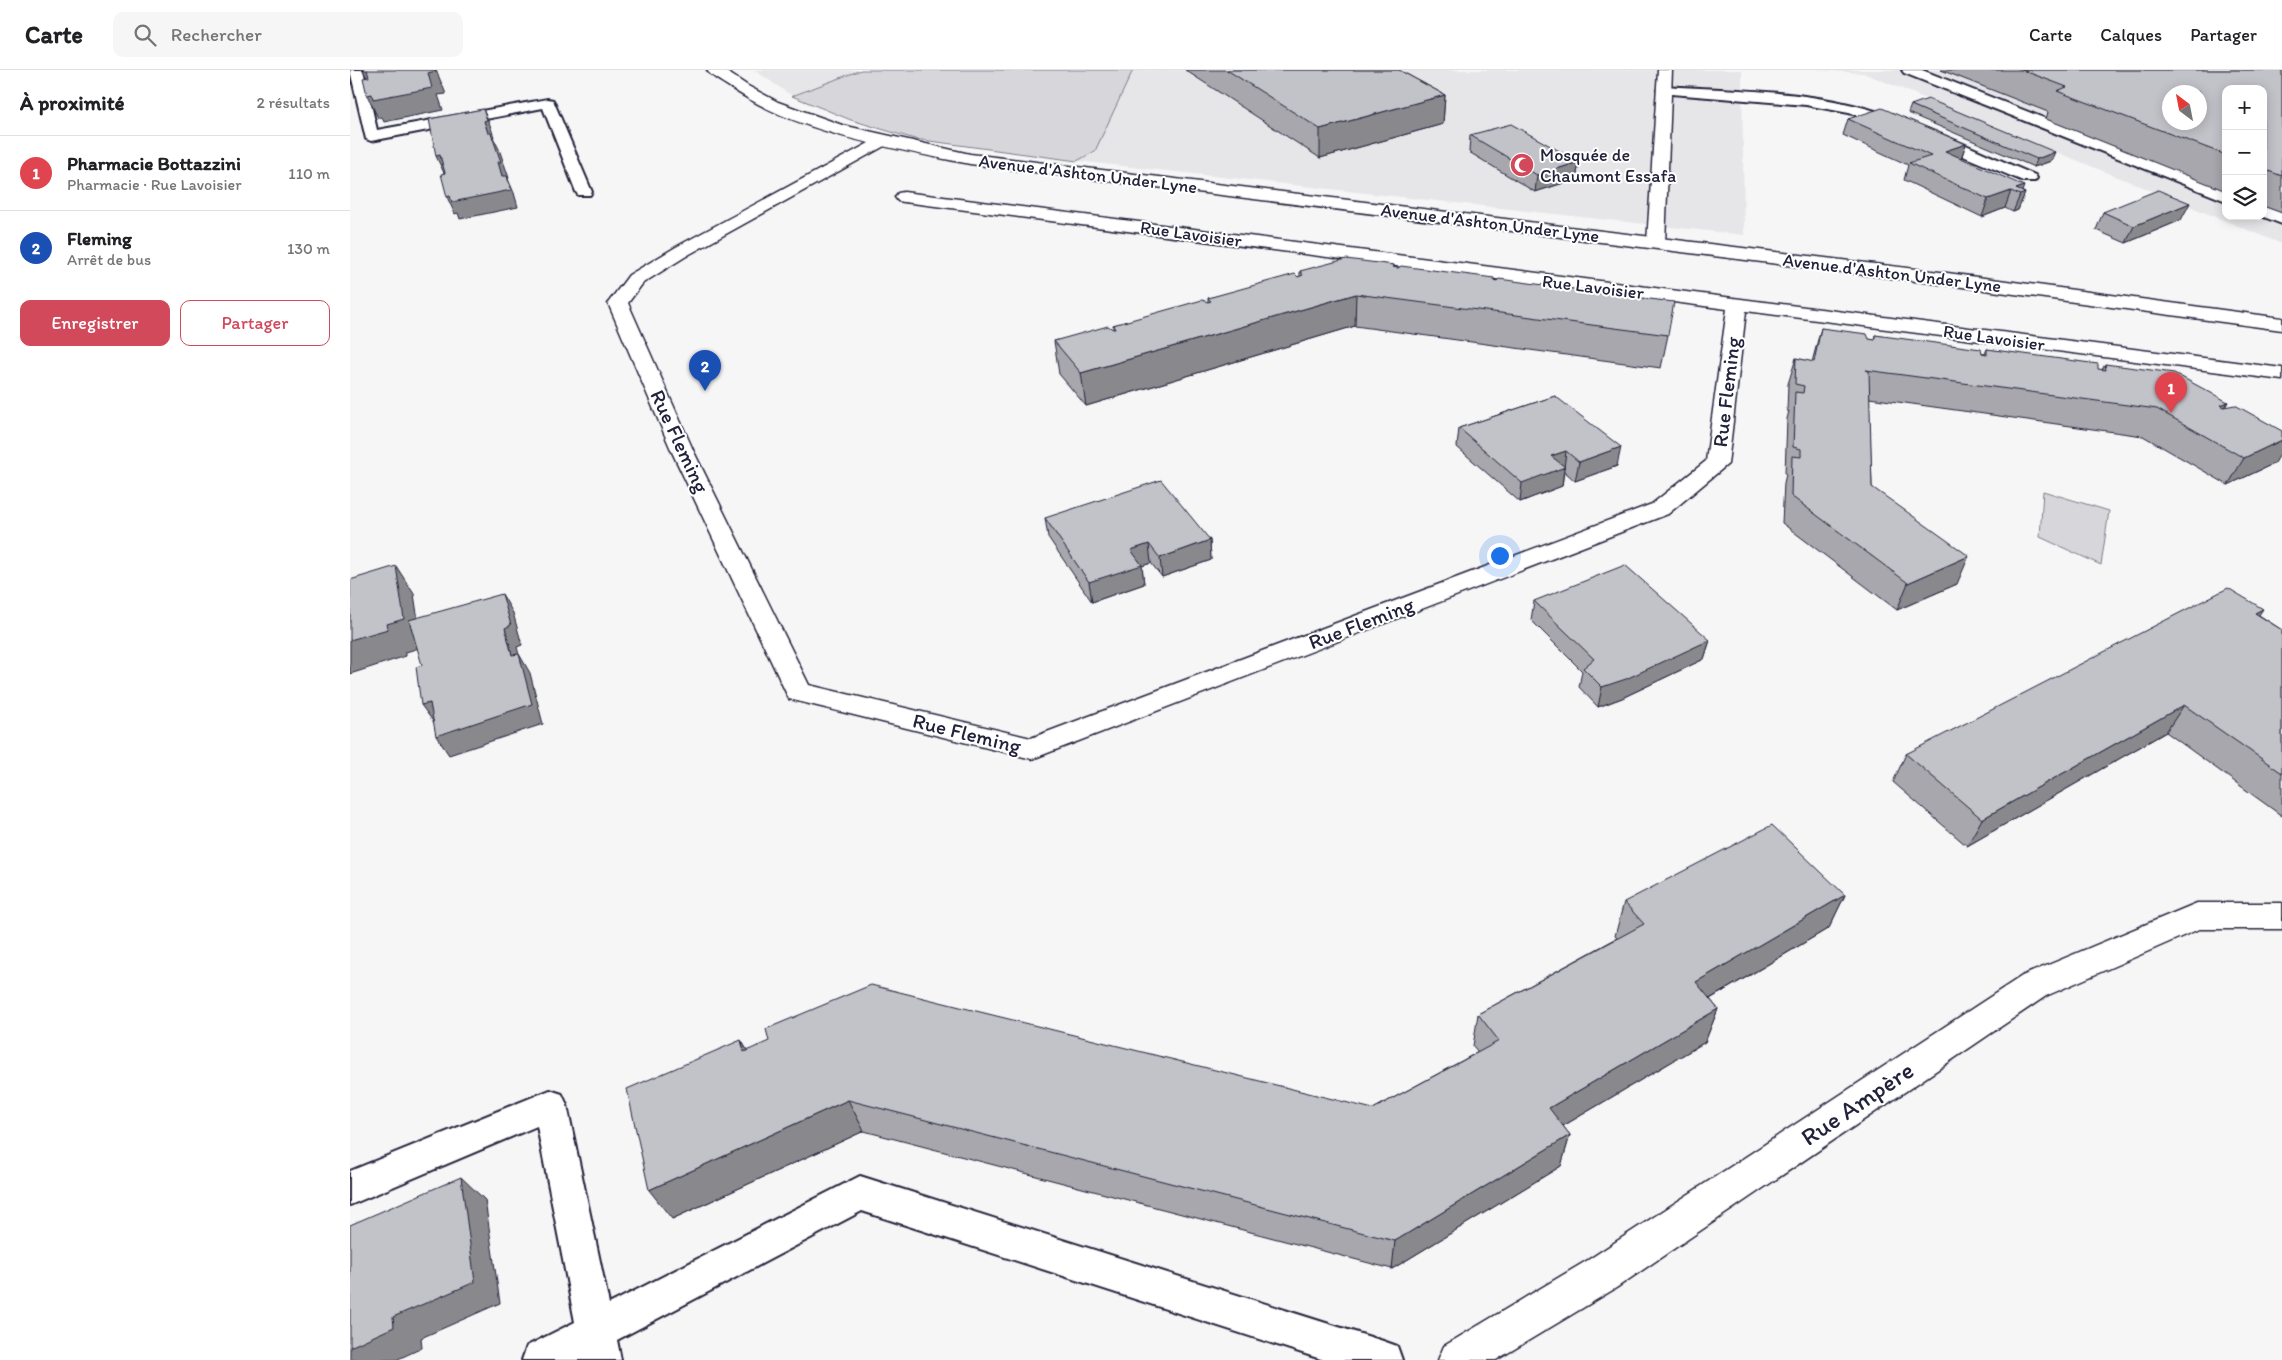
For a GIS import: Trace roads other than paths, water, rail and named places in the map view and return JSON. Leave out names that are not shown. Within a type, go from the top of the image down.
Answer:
[{"type":"street","name":"Avenue d'Ashton Under Lyne","points":[[714,70],[731,83],[788,113],[882,141],[970,159],[1656,243],[2282,324]]},
{"type":"street","points":[[1656,243],[1665,70]]},
{"type":"street","name":"Rue Fleming","points":[[882,141],[682,251],[636,280],[618,303],[683,452],[798,692],[1032,749],[1660,509],[1717,464],[1728,389],[1737,304]]},
{"type":"street","name":"Rue Lavoisier","points":[[904,197],[2282,374]]},
{"type":"street","name":"Rue Ampère","points":[[1458,1360],[1602,1274],[2034,986],[2197,916],[2282,916]]},
{"type":"lane","points":[[356,70],[371,136],[548,102],[584,192]]},
{"type":"lane","points":[[1909,70],[2222,194]]},
{"type":"lane","points":[[1664,90],[1806,101],[1851,109],[1889,120],[2029,178]]},
{"type":"lane","points":[[2267,212],[2282,218]]},
{"type":"lane","points":[[350,1188],[550,1105],[600,1346]]},
{"type":"lane","points":[[541,1360],[600,1346],[860,1193],[1383,1360]]},
{"type":"place","name":"Mosquée de Chaumont Essafa","points":[[1522,165]]},
{"type":"place","name":"Fleming","points":[[705,391]]},
{"type":"place","name":"Pharmacie Bottazzini","points":[[2171,413]]}]
